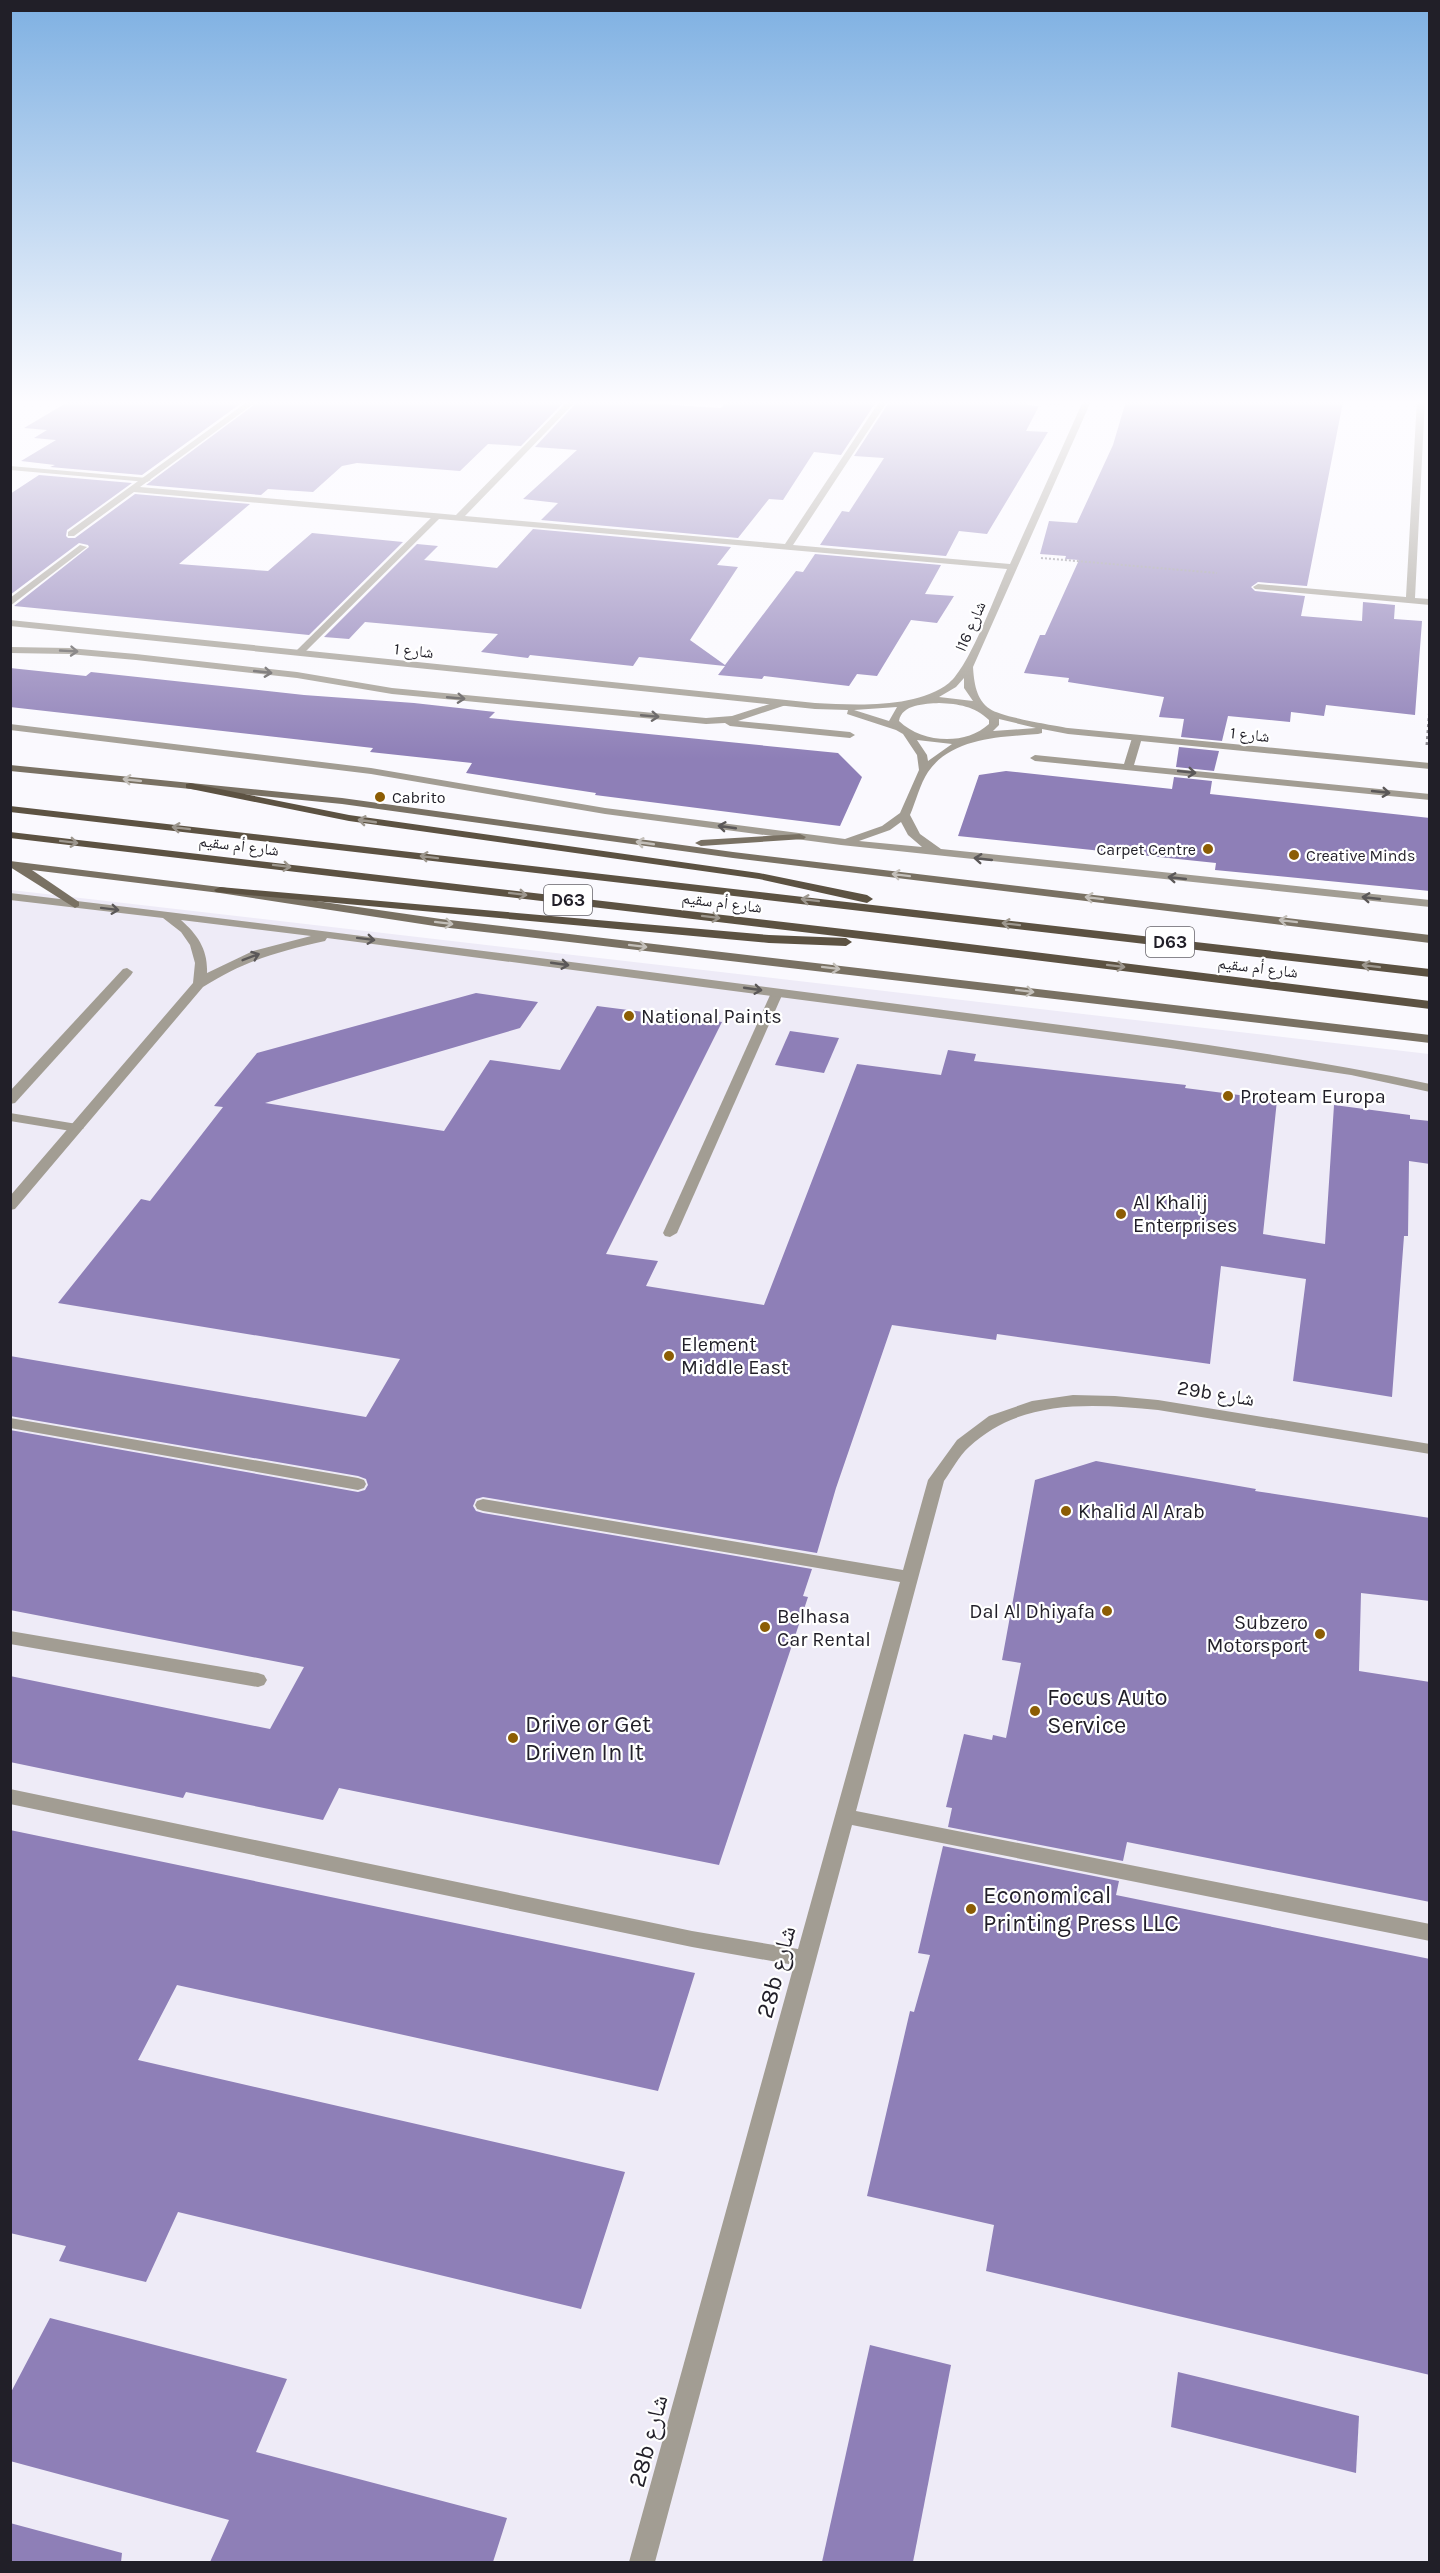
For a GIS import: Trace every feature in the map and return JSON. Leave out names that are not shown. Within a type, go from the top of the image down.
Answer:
[{"type":"main road","points":[[10,768],[342,801],[666,846],[1430,939]]},
{"type":"main road","points":[[190,786],[349,818],[780,879],[851,895],[910,912]]},
{"type":"main road","name":"شارع أم سقيم","points":[[10,808],[1430,973]]},
{"type":"main road","name":"شارع أم سقيم","points":[[10,835],[912,941],[1430,1005]]},
{"type":"main road","points":[[666,846],[800,837]]},
{"type":"main road","points":[[13,864],[220,890],[441,922],[1430,1039]]},
{"type":"main road","points":[[13,864],[75,904]]},
{"type":"main road","points":[[220,890],[768,939],[912,941]]},
{"type":"street","points":[[70,534],[91,519]]},
{"type":"street","points":[[298,653],[435,519]]},
{"type":"street","points":[[471,519],[1013,567]]},
{"type":"street","points":[[788,546],[806,519]]},
{"type":"street","name":"شارع 16ا","points":[[927,700],[953,685],[968,668],[1034,519]]},
{"type":"street","points":[[1410,600],[1413,519]]},
{"type":"street","points":[[10,603],[84,547]]},
{"type":"street","points":[[1258,587],[1430,602]]},
{"type":"street","name":"شارع 1","points":[[10,624],[815,706],[866,707],[927,700],[959,701],[1026,723],[1068,731],[1428,766]]},
{"type":"street","points":[[10,650],[69,651],[136,657],[297,675],[392,692],[850,735]]},
{"type":"street","name":"شارع 16ا","points":[[968,668],[969,688],[987,711]]},
{"type":"street","points":[[716,722],[740,717],[782,703]]},
{"type":"street","points":[[915,703],[898,711],[894,716],[922,755],[924,770]]},
{"type":"street","name":"شارع 1","points":[[815,706],[860,714],[937,741],[969,739],[982,735],[1068,731]]},
{"type":"street","points":[[982,735],[994,724],[994,718],[987,711]]},
{"type":"street","points":[[10,728],[361,770],[596,810],[800,837],[947,855],[1430,904]]},
{"type":"street","points":[[1128,766],[1137,738]]},
{"type":"street","points":[[947,855],[918,839],[906,823],[905,815],[924,770],[943,753],[969,739]]},
{"type":"street","points":[[1035,758],[1430,796]]},
{"type":"street","points":[[841,842],[879,831],[905,815]]},
{"type":"street","points":[[10,896],[338,936],[1304,1063],[1430,1088]]},
{"type":"street","points":[[166,916],[191,935],[198,946],[203,971],[199,984]]},
{"type":"street","points":[[10,1206],[199,984],[231,964],[271,949],[338,936]]},
{"type":"street","points":[[10,1100],[127,972]]},
{"type":"street","points":[[670,1233],[777,993]]},
{"type":"street","points":[[10,1117],[77,1128]]},
{"type":"street","name":"29b شارع","points":[[997,1419],[1035,1405],[1080,1399],[1131,1401],[1430,1449]]},
{"type":"street","name":"28b شارع","points":[[642,2562],[936,1480],[946,1459],[968,1436],[997,1419]]},
{"type":"street","points":[[10,1422],[358,1484]]},
{"type":"street","points":[[483,1505],[909,1577]]},
{"type":"street","points":[[10,1637],[258,1680]]},
{"type":"street","points":[[10,1796],[692,1939],[806,1959]]},
{"type":"street","points":[[844,1816],[1430,1934]]},
{"type":"path","points":[[1018,556],[1217,573]]},
{"type":"path","points":[[1428,766],[1430,707]]},
{"type":"shaded area","points":[[11,890],[1429,1054],[1429,2562],[11,2562]]},
{"type":"building","points":[[10,519],[82,519],[67,530],[68,538],[75,538],[101,519],[232,519],[179,564],[268,571],[312,533],[403,542],[309,635],[14,606],[89,547],[79,543],[10,595]]},
{"type":"building","points":[[542,519],[753,519],[738,538]]},
{"type":"building","points":[[837,519],[996,519],[987,534],[959,531],[946,556],[820,545]]},
{"type":"building","points":[[1079,519],[1320,519],[1307,586],[1258,582],[1251,587],[1255,591],[1305,596],[1301,616],[1362,621],[1363,602],[1395,605],[1394,619],[1422,621],[1415,715],[1326,705],[1324,716],[1291,712],[1290,722],[1228,716],[1222,741],[1181,737],[1184,719],[1159,717],[1164,697],[1068,682],[1069,678],[1024,673],[1040,635],[1045,635],[1079,560],[1065,559],[1066,556],[1040,554],[1049,521],[1077,523]]},
{"type":"building","points":[[533,529],[731,547],[717,565],[738,567],[690,640],[725,665],[796,571],[803,572],[815,554],[941,565],[925,594],[954,596],[937,623],[911,620],[877,676],[857,674],[849,686],[764,676],[762,679],[718,675],[725,666],[639,657],[633,666],[481,652],[498,634],[365,622],[349,639],[324,637],[417,544],[438,546],[424,560],[497,568]]},
{"type":"building","points":[[10,668],[86,676],[91,672],[304,695],[414,703],[495,712],[489,718],[838,753],[862,777],[840,826],[595,795],[596,793],[466,773],[472,763],[370,752],[373,748],[10,707]]},
{"type":"building","points":[[1179,747],[1219,751],[1214,771],[1176,767]]},
{"type":"building","points":[[1006,771],[1172,789],[1174,777],[1212,781],[1210,794],[1430,818],[1430,891],[1215,870],[1216,863],[958,836],[979,775]]},
{"type":"building","points":[[476,993],[538,1002],[520,1028],[265,1103],[444,1131],[490,1060],[560,1070],[597,1006],[722,1022],[606,1254],[658,1261],[646,1286],[764,1305],[857,1064],[941,1075],[948,1050],[976,1054],[974,1061],[1186,1085],[1185,1088],[1277,1100],[1263,1234],[1325,1244],[1334,1105],[1410,1115],[1410,1119],[1430,1121],[1430,1164],[1409,1161],[1408,1236],[1404,1236],[1392,1397],[1293,1381],[1306,1279],[1221,1266],[1210,1364],[997,1334],[996,1340],[892,1325],[836,1488],[817,1553],[483,1497],[476,1499],[473,1506],[476,1511],[483,1513],[812,1569],[803,1596],[808,1597],[719,1865],[339,1788],[323,1820],[186,1792],[183,1798],[10,1762],[10,1676],[270,1729],[304,1667],[10,1610],[10,1430],[358,1492],[365,1490],[368,1485],[366,1479],[358,1476],[10,1416],[10,1356],[366,1417],[400,1359],[58,1303],[141,1199],[150,1201],[223,1107],[214,1106],[257,1053]]},
{"type":"building","points":[[790,1031],[839,1038],[824,1073],[775,1065]]},
{"type":"building","points":[[1096,1461],[1256,1489],[1255,1491],[1430,1518],[1430,1601],[1361,1593],[1359,1671],[1430,1682],[1430,1902],[1127,1842],[1123,1861],[948,1827],[952,1808],[946,1807],[964,1734],[992,1740],[993,1735],[1006,1738],[1021,1663],[1002,1660],[1035,1480]]},
{"type":"building","points":[[10,1830],[695,1973],[658,2091],[177,1985],[138,2060],[625,2172],[581,2309],[178,2212],[146,2282],[59,2261],[66,2246],[10,2233]]},
{"type":"building","points":[[943,1846],[1119,1881],[1116,1895],[1430,1959],[1430,2375],[986,2271],[994,2225],[867,2196],[910,2011],[914,2012],[930,1955],[918,1953]]},
{"type":"building","points":[[50,2318],[287,2379],[256,2452],[507,2518],[493,2562],[210,2562],[229,2520],[10,2461],[10,2394]]},
{"type":"building","points":[[870,2345],[951,2365],[913,2562],[822,2562]]},
{"type":"building","points":[[1178,2372],[1359,2416],[1356,2473],[1171,2427]]},
{"type":"building","points":[[10,2523],[122,2553],[121,2562],[10,2562]]},
{"type":"place","name":"Cabrito","points":[[380,797]]},
{"type":"place","name":"Carpet Centre","points":[[1208,849]]},
{"type":"place","name":"Creative Minds","points":[[1294,855]]},
{"type":"place","name":"National Paints","points":[[629,1016]]},
{"type":"place","name":"Proteam Europa","points":[[1228,1096]]},
{"type":"place","name":"Al Khalij Enterprises","points":[[1121,1214]]},
{"type":"place","name":"Element Middle East","points":[[669,1356]]},
{"type":"place","name":"Khalid Al Arab","points":[[1066,1511]]},
{"type":"place","name":"Dal Al Dhiyafa","points":[[1107,1611]]},
{"type":"place","name":"Belhasa Car Rental","points":[[765,1627]]},
{"type":"place","name":"Subzero Motorsport","points":[[1320,1634]]},
{"type":"place","name":"Focus Auto Service","points":[[1035,1711]]},
{"type":"place","name":"Drive or Get Driven In It","points":[[513,1738]]},
{"type":"place","name":"Economical Printing Press LLC","points":[[971,1909]]}]
